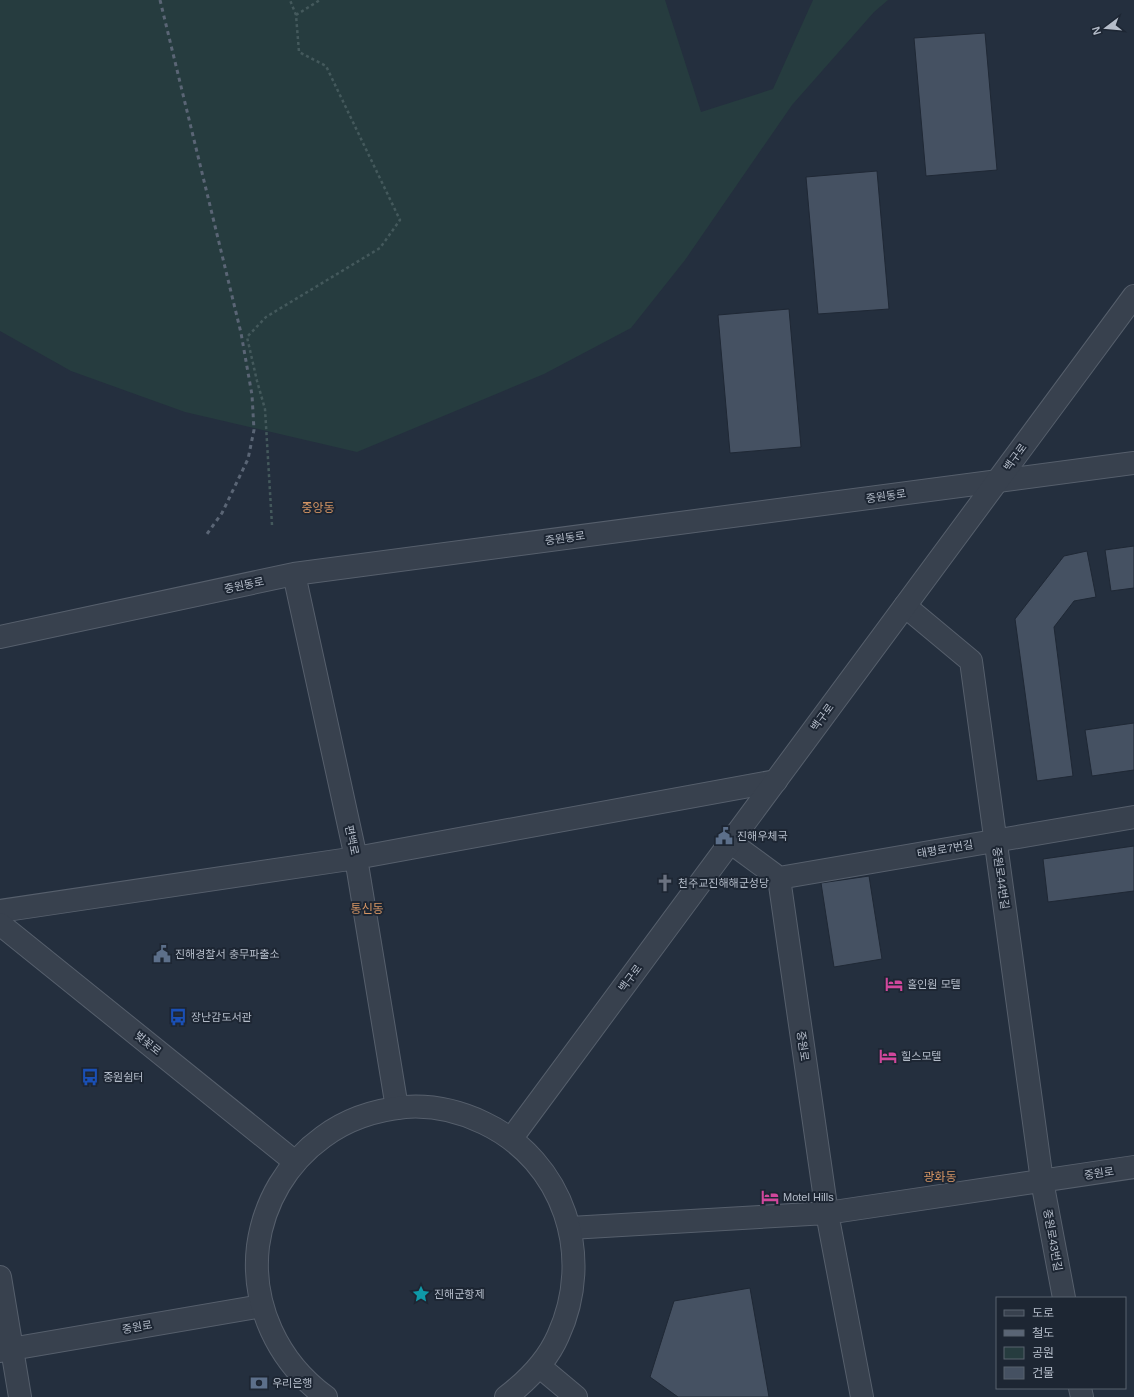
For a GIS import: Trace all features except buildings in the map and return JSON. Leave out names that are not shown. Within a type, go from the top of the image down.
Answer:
[{"type":"street","name":"백구로","points":[[510,1139],[1134,296]]},
{"type":"street","name":"중원동로","points":[[0,637],[294,574],[1134,463]]},
{"type":"street","name":"편백로","points":[[294,574],[356,858],[397,1108]]},
{"type":"street","name":"중원로44번길","points":[[905,606],[971,661],[1042,1181]]},
{"type":"street","points":[[0,911],[356,858],[776,780]]},
{"type":"street","name":"태평로7번길","points":[[779,878],[1134,816]]},
{"type":"street","points":[[730,842],[779,878]]},
{"type":"street","name":"중원로","points":[[779,878],[827,1213],[862,1397]]},
{"type":"street","name":"벚꽃로","points":[[0,924],[295,1162]]},
{"type":"street","points":[[326,1397],[303,1378],[286,1358],[273,1335],[262,1306],[257,1268],[261,1230],[265,1215],[274,1194],[282,1181],[295,1162],[313,1144],[341,1125],[372,1113],[413,1106],[429,1107],[461,1113],[490,1126],[510,1139],[530,1155],[546,1175],[562,1204],[570,1228],[574,1253],[574,1279],[572,1296],[565,1321],[558,1337],[539,1366],[524,1383],[506,1397]]},
{"type":"street","name":"중원로","points":[[570,1228],[827,1213],[1134,1168]]},
{"type":"street","name":"중원로43번길","points":[[1042,1181],[1064,1297]]},
{"type":"street","points":[[0,1277],[6,1350],[20,1397]]},
{"type":"street","name":"중원로","points":[[6,1350],[262,1306]]},
{"type":"street","points":[[539,1366],[576,1397]]},
{"type":"path","points":[[272,525],[265,409],[247,338],[266,317],[380,248],[400,220],[326,66],[299,52],[296,15],[290,0]]},
{"type":"path","points":[[296,15],[320,0]]},
{"type":"green space","points":[[0,0],[665,0],[701,112],[773,89],[813,0],[888,0],[874,12],[792,105],[685,260],[631,328],[544,374],[357,452],[185,412],[71,371],[0,331]]},
{"type":"railway","points":[[160,0],[241,333],[252,395],[254,430],[248,459],[222,513],[207,534]]},
{"type":"place","name":"진해우체국","points":[[724,836]]},
{"type":"place","name":"천주교진해해군성당","points":[[665,883]]},
{"type":"place","name":"진해경찰서 충무파출소","points":[[162,954]]},
{"type":"place","name":"홀인원 모텔","points":[[894,984]]},
{"type":"place","name":"장난감도서관","points":[[178,1017]]},
{"type":"place","name":"힐스모텔","points":[[888,1056]]},
{"type":"place","name":"중원쉼터","points":[[90,1077]]},
{"type":"place","name":"Motel Hills","points":[[770,1197]]},
{"type":"place","name":"진해군항제","points":[[421,1294]]},
{"type":"place","name":"우리은행","points":[[259,1383]]},
{"type":"district","name":"중앙동","points":[[318,508]]},
{"type":"district","name":"통신동","points":[[367,909]]},
{"type":"district","name":"광화동","points":[[940,1177]]}]
